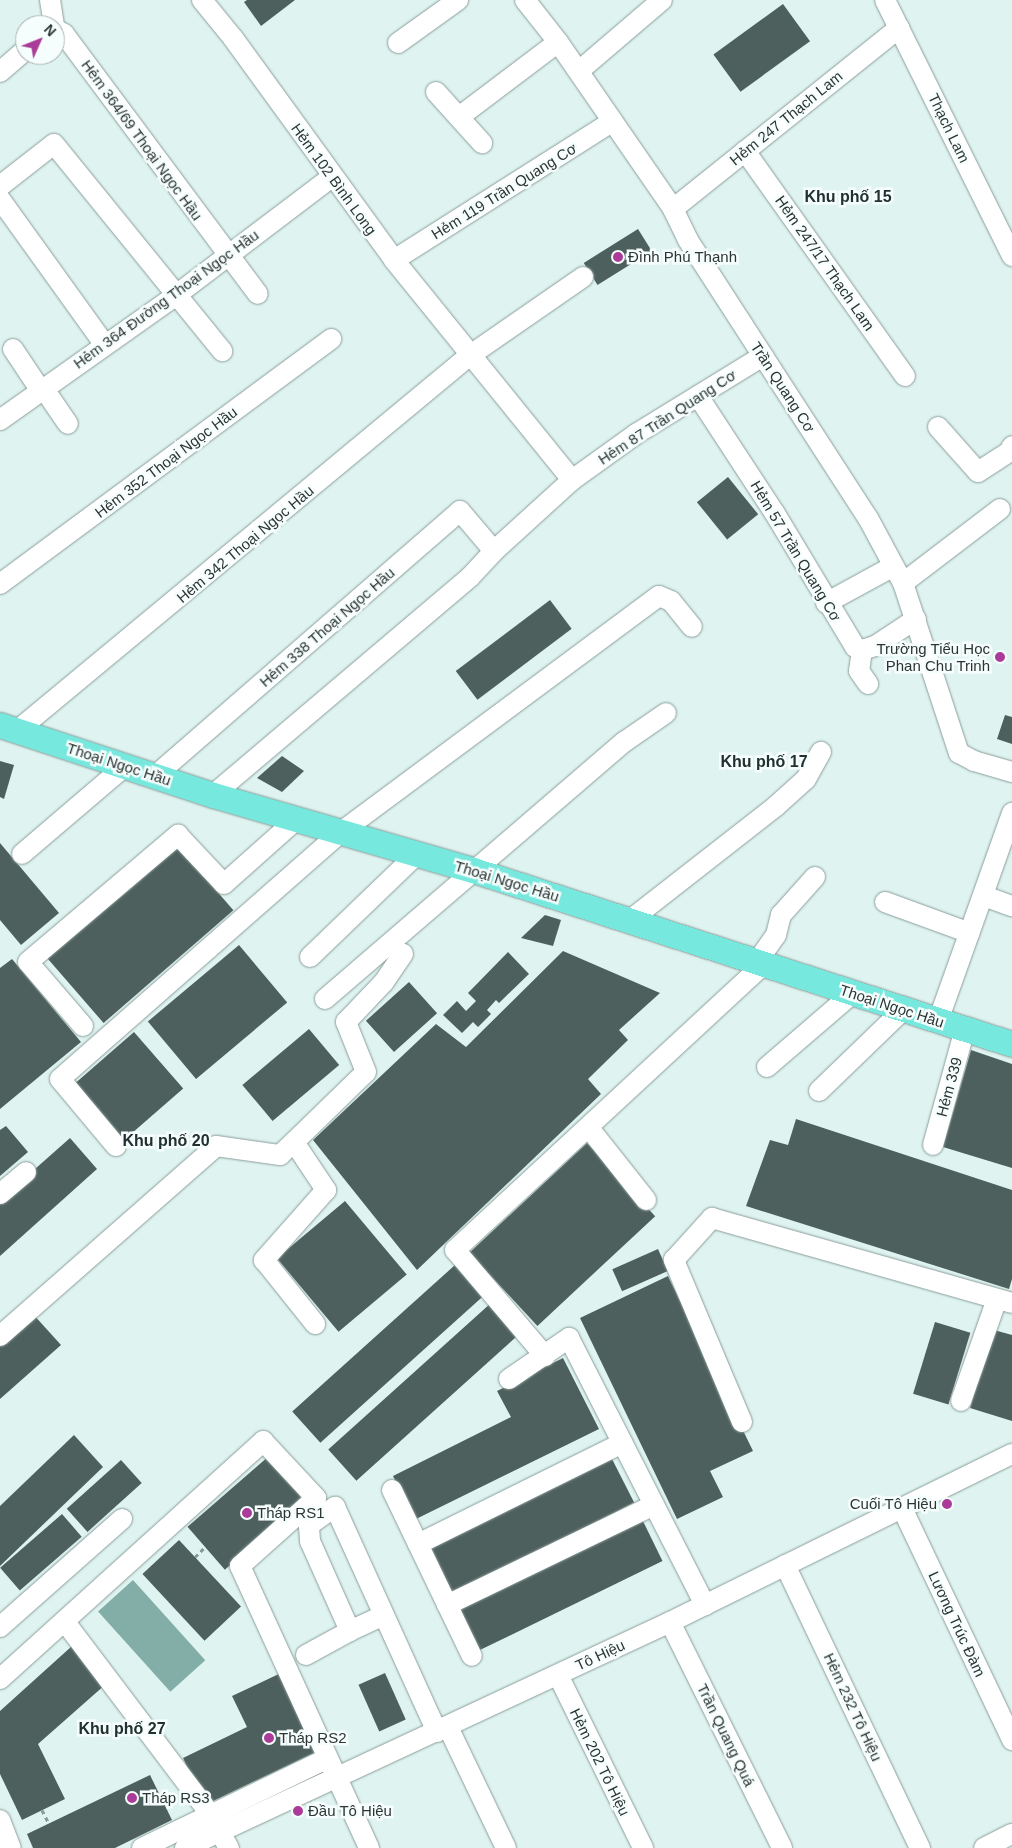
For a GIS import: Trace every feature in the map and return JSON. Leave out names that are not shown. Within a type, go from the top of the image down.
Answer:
[{"type":"main road","name":"Thoại Ngọc Hầu","points":[[9,728],[213,795],[472,870],[852,994],[965,1029],[1011,1041]]},
{"type":"street","points":[[50,0],[52,15]]},
{"type":"street","name":"Hẻm 102 Bình Long","points":[[202,0],[233,38],[394,260],[572,480]]},
{"type":"street","points":[[398,43],[458,0]]},
{"type":"street","name":"Trần Quang Cơ","points":[[525,0],[579,71],[673,209],[688,240],[868,518],[899,574],[916,619],[958,753],[974,761],[1012,772]]},
{"type":"street","points":[[579,71],[662,0]]},
{"type":"street","name":"Thạch Lam","points":[[885,0],[1012,256]]},
{"type":"street","name":"Hẻm 247 Thạch Lam","points":[[673,209],[899,28]]},
{"type":"street","name":"Hẻm 364/69 Thoại Ngọc Hầu","points":[[65,35],[258,294]]},
{"type":"street","points":[[459,117],[558,42]]},
{"type":"street","points":[[0,72],[15,59]]},
{"type":"street","points":[[436,92],[482,143]]},
{"type":"street","name":"Hẻm 119 Trần Quang Cơ","points":[[394,260],[613,121]]},
{"type":"street","points":[[0,186],[44,149],[54,144],[62,151],[175,296],[222,351]]},
{"type":"street","name":"Hẻm 247/17 Thạch Lam","points":[[745,151],[905,376]]},
{"type":"street","name":"Hẻm 364 Đường Thoại Ngọc Hầu","points":[[0,420],[175,296],[227,254],[332,177]]},
{"type":"street","points":[[0,198],[106,345]]},
{"type":"street","name":"Hẻm 342 Thoại Ngọc Hầu","points":[[9,728],[470,356],[583,277]]},
{"type":"street","name":"Hẻm 352 Thoại Ngọc Hầu","points":[[0,584],[331,339]]},
{"type":"street","points":[[13,349],[68,424]]},
{"type":"street","name":"Hẻm 87 Trần Quang Cơ","points":[[213,795],[470,577],[494,550],[572,480],[698,396],[763,356]]},
{"type":"street","name":"Hẻm 57 Trần Quang Cơ","points":[[698,396],[774,512],[826,603],[851,642],[862,650]]},
{"type":"street","points":[[938,427],[978,472],[1010,451],[1012,446]]},
{"type":"street","points":[[826,603],[899,574],[1000,509]]},
{"type":"street","name":"Hẻm 338 Thoại Ngọc Hầu","points":[[155,776],[460,511],[494,550]]},
{"type":"street","points":[[116,1146],[60,1078],[341,832],[659,596],[671,601],[692,627]]},
{"type":"street","points":[[868,684],[859,671],[862,650],[875,646],[916,619]]},
{"type":"street","points":[[325,999],[472,870],[624,742],[666,713]]},
{"type":"street","points":[[630,921],[776,806],[806,780],[821,752]]},
{"type":"street","points":[[22,854],[125,766]]},
{"type":"street","points":[[938,1021],[1012,813]]},
{"type":"street","points":[[83,1026],[28,962],[178,835],[224,884],[297,819]]},
{"type":"street","points":[[310,957],[417,854]]},
{"type":"street","points":[[545,1356],[455,1250],[589,1128],[760,964],[776,936],[781,915],[815,877]]},
{"type":"street","points":[[984,896],[1012,906]]},
{"type":"street","points":[[885,902],[970,933]]},
{"type":"street","points":[[0,1336],[216,1146],[280,1155],[294,1142],[366,1072],[346,1022],[384,982],[403,954]]},
{"type":"street","points":[[767,1067],[852,994]]},
{"type":"street","points":[[819,1091],[903,1010]]},
{"type":"street","name":"Hẻm 339","points":[[933,1146],[965,1029]]},
{"type":"street","points":[[589,1128],[646,1200]]},
{"type":"street","points":[[294,1142],[326,1190],[264,1260],[315,1324]]},
{"type":"street","points":[[0,1194],[26,1172]]},
{"type":"street","points":[[742,1422],[674,1260],[712,1218],[1005,1301],[961,1401]]},
{"type":"street","points":[[509,1378],[545,1356],[569,1338],[705,1605]]},
{"type":"street","points":[[0,1679],[65,1622],[262,1441],[316,1498],[240,1566],[335,1779],[369,1848]]},
{"type":"street","points":[[418,1544],[622,1443]]},
{"type":"street","name":"Tô Hiệu","points":[[185,1848],[558,1675],[902,1508],[1011,1458]]},
{"type":"street","points":[[392,1490],[472,1656]]},
{"type":"street","points":[[447,1605],[654,1505]]},
{"type":"street","points":[[350,1631],[310,1541],[309,1525],[335,1507],[382,1616],[506,1848]]},
{"type":"street","name":"Lương Trúc Đàm","points":[[902,1508],[1012,1740]]},
{"type":"street","points":[[0,1627],[122,1519]]},
{"type":"street","name":"Hẻm 232 Tô Hiệu","points":[[785,1565],[920,1848]]},
{"type":"street","points":[[306,1654],[382,1616]]},
{"type":"street","points":[[65,1622],[220,1831]]},
{"type":"street","name":"Trần Quang Quá","points":[[670,1622],[782,1848]]},
{"type":"street","name":"Hẻm 202 Tô Hiệu","points":[[558,1675],[643,1848]]},
{"type":"street","points":[[142,1848],[220,1831],[326,1759]]},
{"type":"street","points":[[0,1820],[10,1848]]},
{"type":"street","points":[[984,1848],[1012,1834]]},
{"type":"path","points":[[195,1557],[205,1547]]},
{"type":"path","points":[[42,1810],[49,1824]]},
{"type":"shaded area","points":[[133,1580],[205,1660],[170,1692],[98,1611]]},
{"type":"building","points":[[247,0],[295,0],[261,26],[244,2]]},
{"type":"building","points":[[783,4],[810,41],[740,92],[713,55]]},
{"type":"building","name":"Đình Phú Thạnh","points":[[638,229],[652,251],[598,285],[584,263]]},
{"type":"building","points":[[728,477],[758,514],[727,539],[697,502]]},
{"type":"building","points":[[550,600],[572,629],[477,700],[456,671]]},
{"type":"building","points":[[1005,715],[1012,717],[1012,744],[997,739]]},
{"type":"building","points":[[282,756],[304,771],[282,792],[257,778]]},
{"type":"building","points":[[0,761],[14,765],[4,799],[0,797]]},
{"type":"building","points":[[0,843],[59,913],[21,945],[0,920]]},
{"type":"building","points":[[175,843],[233,910],[104,1023],[45,956]]},
{"type":"building","points":[[545,915],[561,920],[553,946],[521,938]]},
{"type":"building","points":[[239,945],[287,1002],[196,1079],[148,1021]]},
{"type":"building","points":[[563,951],[660,993],[619,1030],[628,1040],[588,1079],[601,1094],[417,1270],[313,1140],[436,1024],[466,1047]]},
{"type":"building","points":[[508,952],[529,974],[499,1003],[496,1000],[487,1010],[491,1014],[478,1027],[473,1022],[462,1033],[443,1015],[457,1001],[466,1011],[476,1001],[468,993]]},
{"type":"building","points":[[12,959],[81,1042],[0,1109],[0,968]]},
{"type":"building","points":[[409,982],[437,1013],[394,1052],[366,1021]]},
{"type":"building","points":[[309,1029],[339,1065],[273,1121],[242,1085]]},
{"type":"building","points":[[134,1032],[183,1089],[122,1142],[73,1085]]},
{"type":"building","points":[[971,1050],[1012,1064],[1012,1168],[943,1147]]},
{"type":"building","points":[[796,1119],[1012,1190],[1012,1279],[1009,1289],[746,1206],[770,1140],[788,1145]]},
{"type":"building","points":[[6,1126],[28,1152],[0,1176],[0,1130]]},
{"type":"building","points":[[70,1138],[97,1169],[0,1256],[0,1200]]},
{"type":"building","points":[[587,1143],[655,1216],[537,1326],[469,1253]]},
{"type":"building","points":[[345,1201],[407,1275],[339,1332],[277,1258]]},
{"type":"building","points":[[658,1249],[668,1271],[622,1291],[612,1269]]},
{"type":"building","points":[[455,1265],[483,1296],[320,1443],[292,1412]]},
{"type":"building","points":[[668,1276],[753,1451],[710,1471],[723,1497],[677,1519],[580,1318]]},
{"type":"building","points":[[491,1303],[519,1334],[356,1481],[328,1450]]},
{"type":"building","points":[[32,1313],[61,1345],[0,1399],[0,1341]]},
{"type":"building","points":[[935,1322],[970,1333],[948,1405],[913,1394]]},
{"type":"building","points":[[994,1330],[1012,1335],[1012,1421],[970,1408]]},
{"type":"building","points":[[563,1358],[599,1429],[414,1520],[393,1476],[511,1417],[497,1391]]},
{"type":"building","points":[[74,1435],[103,1467],[0,1566],[0,1506]]},
{"type":"building","name":"Tháp RS1","points":[[269,1456],[306,1499],[225,1570],[187,1527]]},
{"type":"building","points":[[611,1457],[634,1502],[451,1596],[428,1550]]},
{"type":"building","points":[[121,1460],[142,1483],[87,1532],[67,1509]]},
{"type":"building","points":[[62,1514],[82,1537],[20,1590],[0,1568]]},
{"type":"building","points":[[641,1517],[662,1561],[477,1651],[456,1607]]},
{"type":"building","points":[[179,1540],[241,1607],[204,1641],[142,1574]]},
{"type":"building","points":[[72,1646],[106,1684],[38,1744],[65,1799],[22,1820],[0,1774],[0,1711]]},
{"type":"building","name":"Tháp RS2","points":[[283,1672],[320,1750],[205,1805],[183,1758],[247,1727],[232,1696]]},
{"type":"building","points":[[385,1673],[406,1720],[379,1731],[359,1685]]},
{"type":"building","name":"Tháp RS3","points":[[150,1775],[172,1820],[115,1848],[33,1848],[27,1834]]},
{"type":"place","name":"Đình Phú Thạnh","points":[[618,257]]},
{"type":"place","name":"Trường Tiểu Học Phan Chu Trinh","points":[[1000,657]]},
{"type":"place","name":"Cuối Tô Hiệu","points":[[947,1504]]},
{"type":"place","name":"Tháp RS1","points":[[247,1513]]},
{"type":"place","name":"Tháp RS2","points":[[269,1738]]},
{"type":"place","name":"Tháp RS3","points":[[132,1798]]},
{"type":"place","name":"Đầu Tô Hiệu","points":[[298,1811]]},
{"type":"district","name":"Khu phố 15","points":[[848,197]]},
{"type":"district","name":"Khu phố 17","points":[[764,762]]},
{"type":"district","name":"Khu phố 20","points":[[166,1141]]},
{"type":"district","name":"Khu phố 27","points":[[122,1729]]}]
